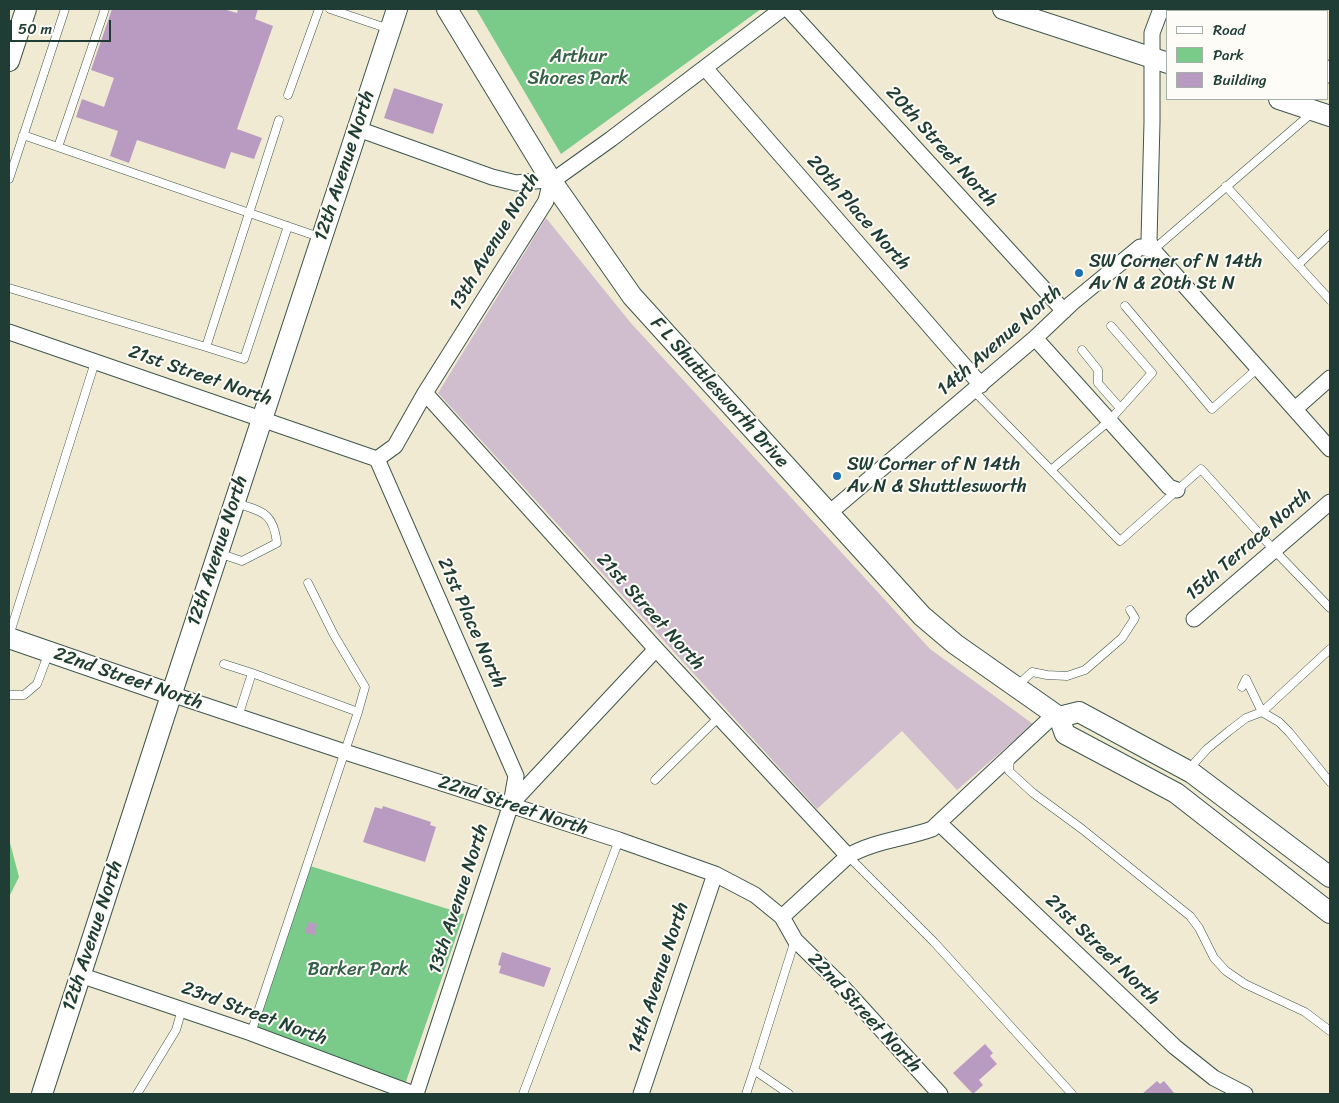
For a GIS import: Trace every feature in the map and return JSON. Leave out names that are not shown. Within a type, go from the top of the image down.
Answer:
[{"type":"main road","points":[[9,61],[26,9]]},
{"type":"main road","name":"12th Avenue North","points":[[42,1094],[171,694],[397,9]]},
{"type":"main road","name":"F L Shuttlesworth Drive","points":[[447,9],[550,180],[632,296],[922,616],[954,644],[1056,716],[1066,734],[1176,793],[1330,913]]},
{"type":"main road","points":[[1003,9],[1160,60]]},
{"type":"main road","points":[[1284,100],[1321,108]]},
{"type":"main road","name":"22nd Street North","points":[[9,637],[171,694]]},
{"type":"main road","points":[[1056,716],[1079,712],[1187,770],[1330,877]]},
{"type":"street","name":"13th Avenue North","points":[[377,459],[395,446],[425,393],[546,201],[550,180],[555,179],[612,138],[782,9]]},
{"type":"street","name":"20th Street North","points":[[788,9],[1064,311]]},
{"type":"street","points":[[1161,9],[1152,33],[1160,60],[1152,122],[1150,241],[1152,250],[1330,449]]},
{"type":"street","name":"20th Place North","points":[[705,68],[977,388]]},
{"type":"street","points":[[358,129],[492,177],[516,183],[550,180]]},
{"type":"street","name":"14th Avenue North","points":[[828,514],[1035,338],[1072,303],[1140,247],[1152,250]]},
{"type":"street","name":"21st Street North","points":[[9,332],[377,459]]},
{"type":"street","points":[[1035,338],[1169,487],[1177,490]]},
{"type":"street","points":[[1295,409],[1330,378]]},
{"type":"street","name":"21st Street North","points":[[425,393],[719,718],[848,856]]},
{"type":"street","name":"21st Place North","points":[[377,459],[516,776],[511,804]]},
{"type":"street","name":"15th Terrace North","points":[[1194,619],[1330,502]]},
{"type":"street","name":"13th Avenue North","points":[[415,1094],[511,804],[656,649]]},
{"type":"street","name":"22nd Street North","points":[[171,694],[345,752],[511,804],[715,874],[755,895],[782,917],[795,940],[839,983],[940,1094]]},
{"type":"street","points":[[782,917],[848,856],[895,838],[932,829],[1056,716]]},
{"type":"street","name":"21st Street North","points":[[939,823],[1175,1047],[1214,1078],[1245,1094]]},
{"type":"street","name":"14th Avenue North","points":[[641,1094],[715,874]]},
{"type":"street","name":"23rd Street North","points":[[80,975],[251,1033],[415,1094]]},
{"type":"lane","points":[[9,179],[65,9]]},
{"type":"lane","points":[[58,148],[105,9]]},
{"type":"lane","points":[[288,95],[319,9]]},
{"type":"lane","points":[[330,9],[390,29]]},
{"type":"lane","points":[[357,18],[360,9]]},
{"type":"lane","points":[[1152,250],[1321,108]]},
{"type":"lane","points":[[206,347],[279,120]]},
{"type":"lane","points":[[23,136],[322,238]]},
{"type":"lane","points":[[1226,186],[1330,300]]},
{"type":"lane","points":[[9,288],[244,360],[288,226]]},
{"type":"lane","points":[[1298,265],[1330,234]]},
{"type":"lane","points":[[1125,306],[1212,409],[1258,368]]},
{"type":"lane","points":[[1051,470],[1109,421],[1152,373],[1111,326]]},
{"type":"lane","points":[[1082,350],[1098,370],[1098,383],[1120,408]]},
{"type":"lane","points":[[9,637],[95,362]]},
{"type":"lane","points":[[977,388],[1051,470],[1120,541],[1201,469],[1274,550],[1330,608]]},
{"type":"lane","points":[[218,553],[242,561],[277,543],[275,527],[267,516],[259,510],[234,503]]},
{"type":"lane","points":[[251,1033],[365,687],[334,635],[308,583]]},
{"type":"lane","points":[[1016,687],[1032,672],[1067,676],[1085,670],[1122,638],[1135,618],[1130,610]]},
{"type":"lane","points":[[1187,770],[1229,730],[1246,718],[1262,712],[1330,648]]},
{"type":"lane","points":[[9,695],[24,695],[37,684],[49,652]]},
{"type":"lane","points":[[224,664],[358,712]]},
{"type":"lane","points":[[238,717],[252,674]]},
{"type":"lane","points":[[1242,687],[1246,679],[1262,712],[1279,722],[1289,732],[1330,782]]},
{"type":"lane","points":[[655,780],[719,718]]},
{"type":"lane","points":[[1010,756],[1009,771],[1033,793],[1082,829],[1190,916],[1199,928],[1214,958],[1226,971],[1245,984],[1305,1012],[1330,1031]]},
{"type":"lane","points":[[523,1094],[619,840]]},
{"type":"lane","points":[[848,856],[934,942],[1072,1094]]},
{"type":"lane","points":[[746,1094],[795,940]]},
{"type":"lane","points":[[138,1094],[176,1030],[182,1009]]},
{"type":"lane","points":[[754,1070],[789,1094]]},
{"type":"shaded area","points":[[546,218],[630,322],[930,649],[1033,724],[957,790],[902,731],[817,809],[438,393]]},
{"type":"green space","name":"Arthur Shores Park","points":[[476,9],[761,9],[561,154]]},
{"type":"green space","points":[[9,839],[19,877],[9,897]]},
{"type":"green space","name":"Barker Park","points":[[307,865],[464,914],[403,1090],[251,1033]]},
{"type":"building","points":[[112,9],[223,9],[237,13],[238,9],[258,9],[255,19],[273,26],[237,129],[262,138],[254,159],[231,152],[225,169],[137,140],[129,163],[110,156],[118,131],[76,117],[82,99],[104,107],[114,78],[91,70]]},
{"type":"building","points":[[394,88],[443,104],[433,134],[384,118]]},
{"type":"building","points":[[383,806],[431,822],[430,825],[436,827],[425,862],[363,842],[375,807],[382,809]]},
{"type":"building","points":[[308,922],[317,924],[315,935],[305,933]]},
{"type":"building","points":[[502,952],[551,968],[544,987],[499,973],[501,966],[498,965]]},
{"type":"building","points":[[985,1044],[993,1053],[990,1056],[997,1064],[979,1080],[983,1085],[973,1094],[953,1073]]},
{"type":"building","points":[[1157,1081],[1160,1084],[1164,1081],[1175,1094],[1142,1094]]},
{"type":"place","name":"SW Corner of N 14th Av N & 20th St N","points":[[1079,273]]},
{"type":"place","name":"SW Corner of N 14th Av N & Shuttlesworth","points":[[837,476]]}]
